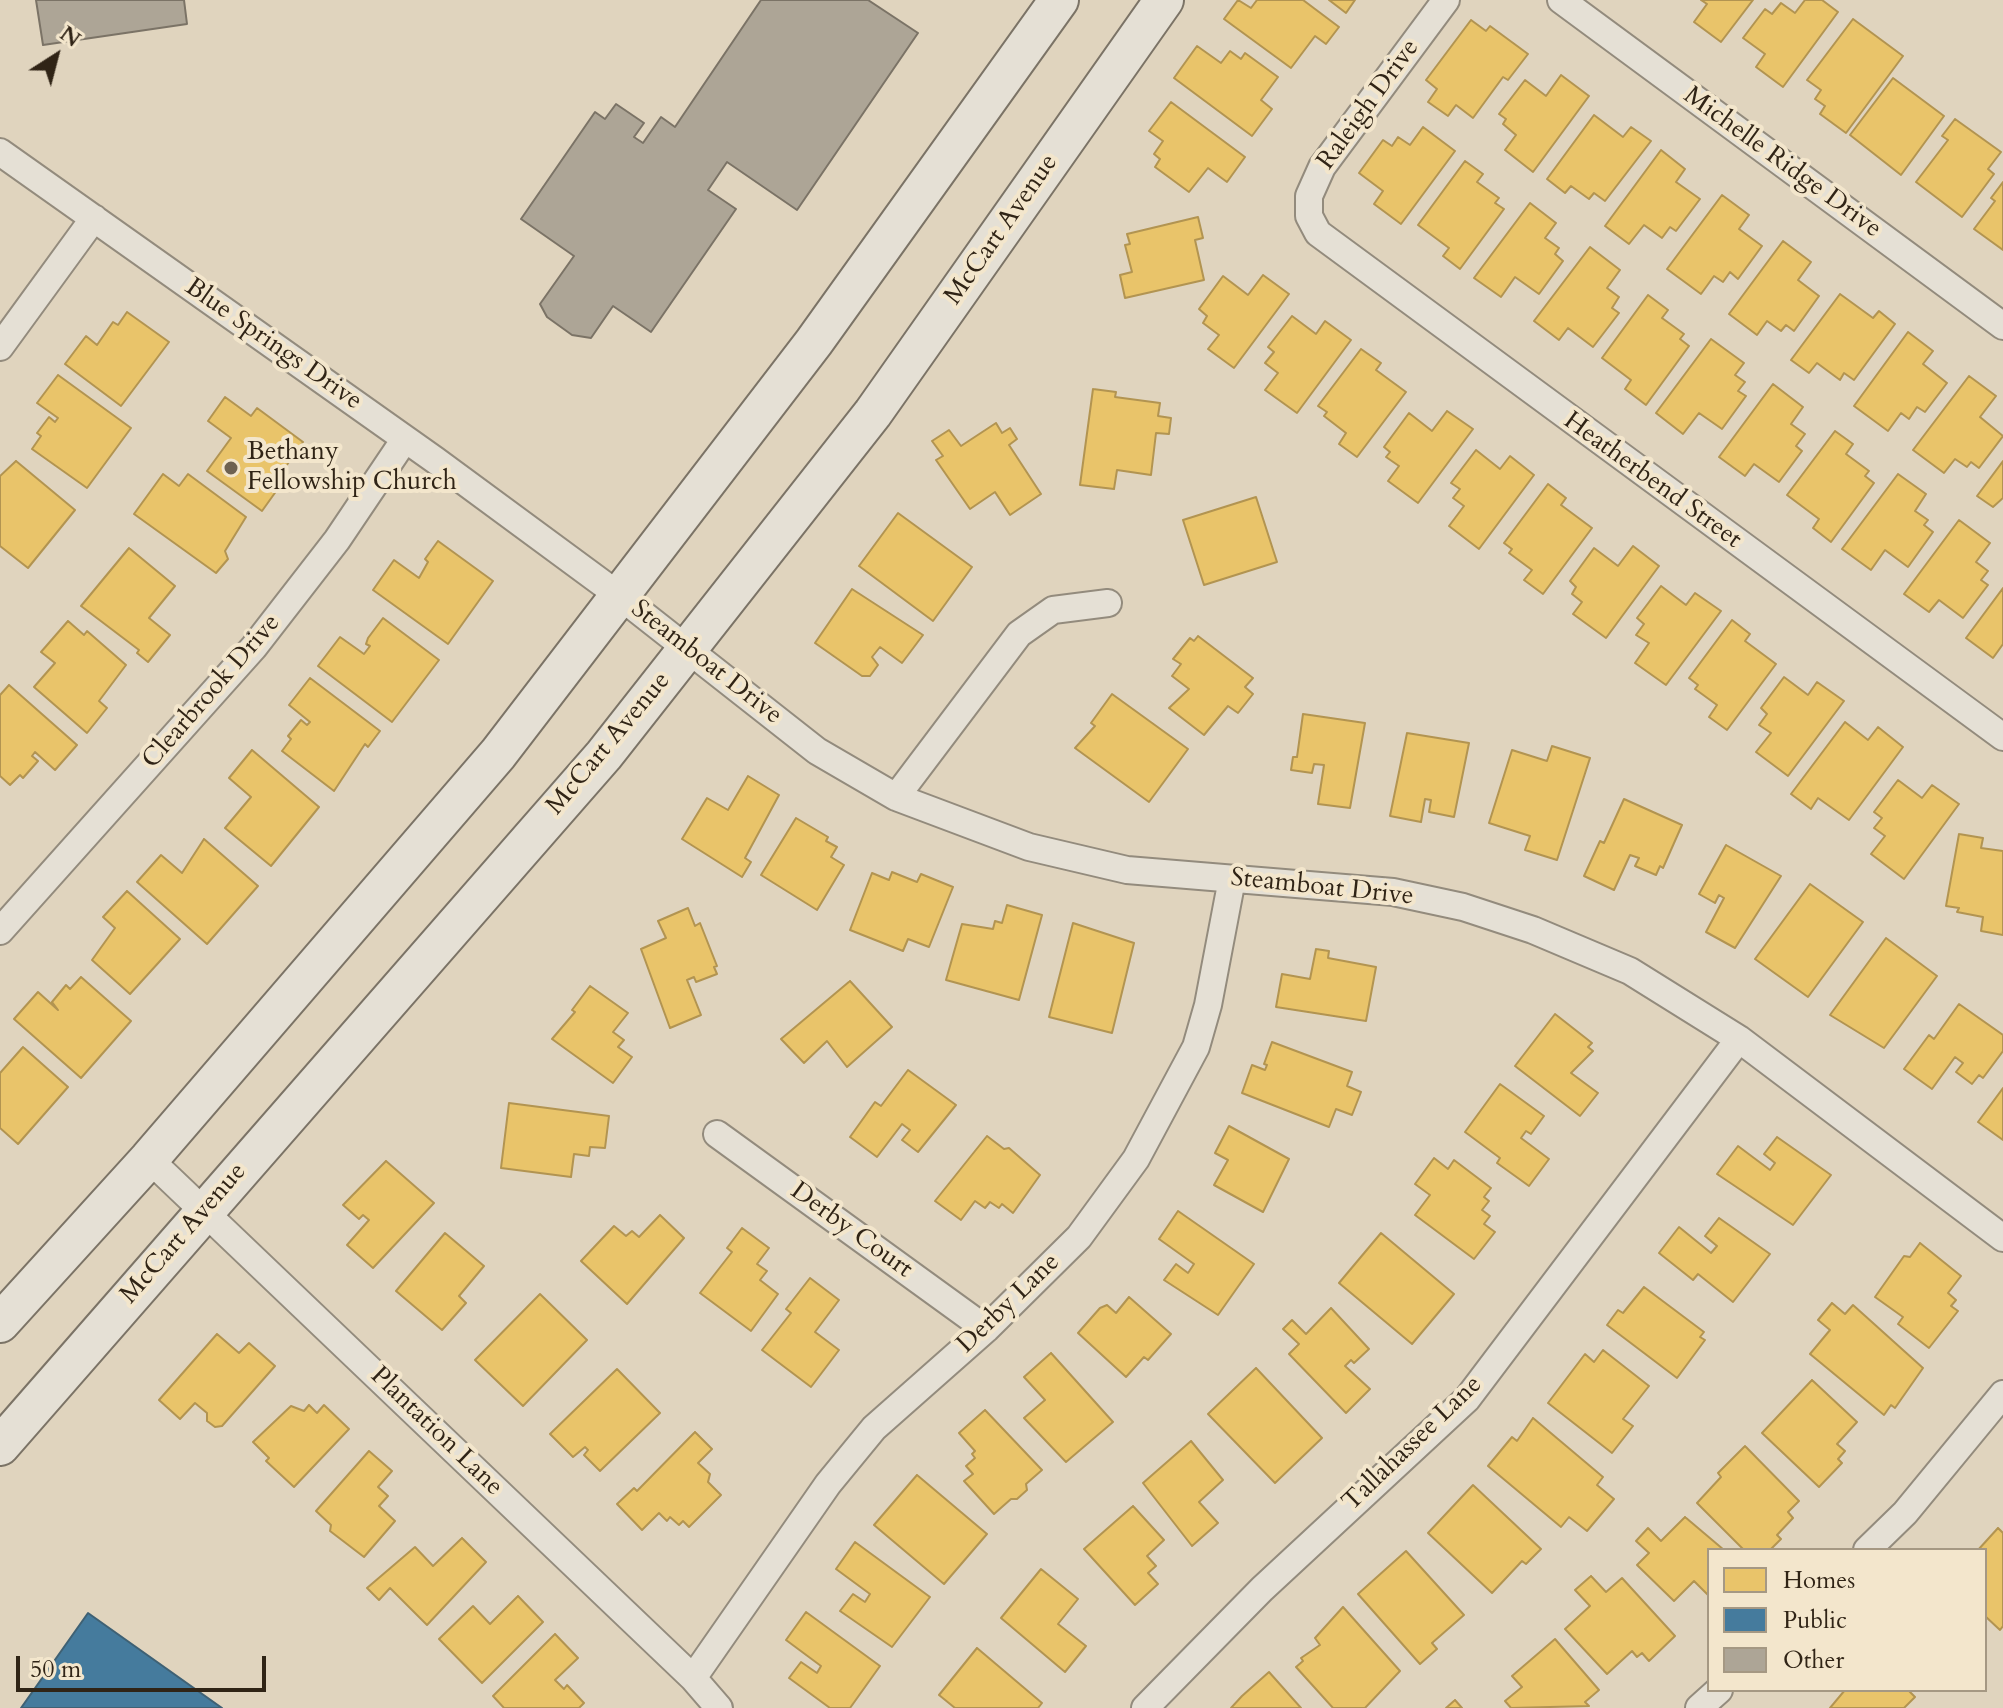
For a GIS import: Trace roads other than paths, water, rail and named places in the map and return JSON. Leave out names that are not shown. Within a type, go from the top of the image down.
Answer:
[{"type":"main road","points":[[0,1323],[149,1159],[498,754],[814,342],[1059,0]]},
{"type":"main road","name":"McCart Avenue","points":[[0,1446],[604,755],[873,413],[1164,0]]},
{"type":"street","name":"Raleigh Drive","points":[[1309,216],[1309,196],[1322,167],[1446,0]]},
{"type":"street","name":"Michelle Ridge Drive","points":[[1561,0],[2003,326]]},
{"type":"street","name":"Blue Springs Drive","points":[[0,152],[405,439],[621,597]]},
{"type":"street","name":"Heatherbend Street","points":[[1309,216],[1329,245],[2003,737]]},
{"type":"street","points":[[0,347],[94,218]]},
{"type":"street","name":"Clearbrook Drive","points":[[0,931],[254,647],[337,540],[405,439]]},
{"type":"street","name":"Steamboat Drive","points":[[621,597],[817,751],[896,797],[1029,847],[1127,870],[1393,892],[1463,907],[1533,930],[1630,971],[1739,1039],[2003,1238]]},
{"type":"street","points":[[896,797],[1019,634],[1053,610],[1108,603]]},
{"type":"street","name":"Derby Lane","points":[[693,1678],[828,1484],[865,1439],[986,1329],[1079,1237],[1136,1159],[1196,1047],[1208,1005],[1232,879]]},
{"type":"street","name":"Tallahassee Lane","points":[[1145,1708],[1262,1589],[1467,1399],[1739,1039]]},
{"type":"street","name":"Derby Court","points":[[717,1134],[986,1329]]},
{"type":"street","name":"Plantation Lane","points":[[149,1159],[693,1678],[719,1708]]},
{"type":"street","points":[[1869,1548],[1905,1513],[2003,1394]]},
{"type":"street","points":[[1699,1708],[1717,1692]]},
{"type":"place","name":"Bethany Fellowship Church","points":[[231,468]]}]
